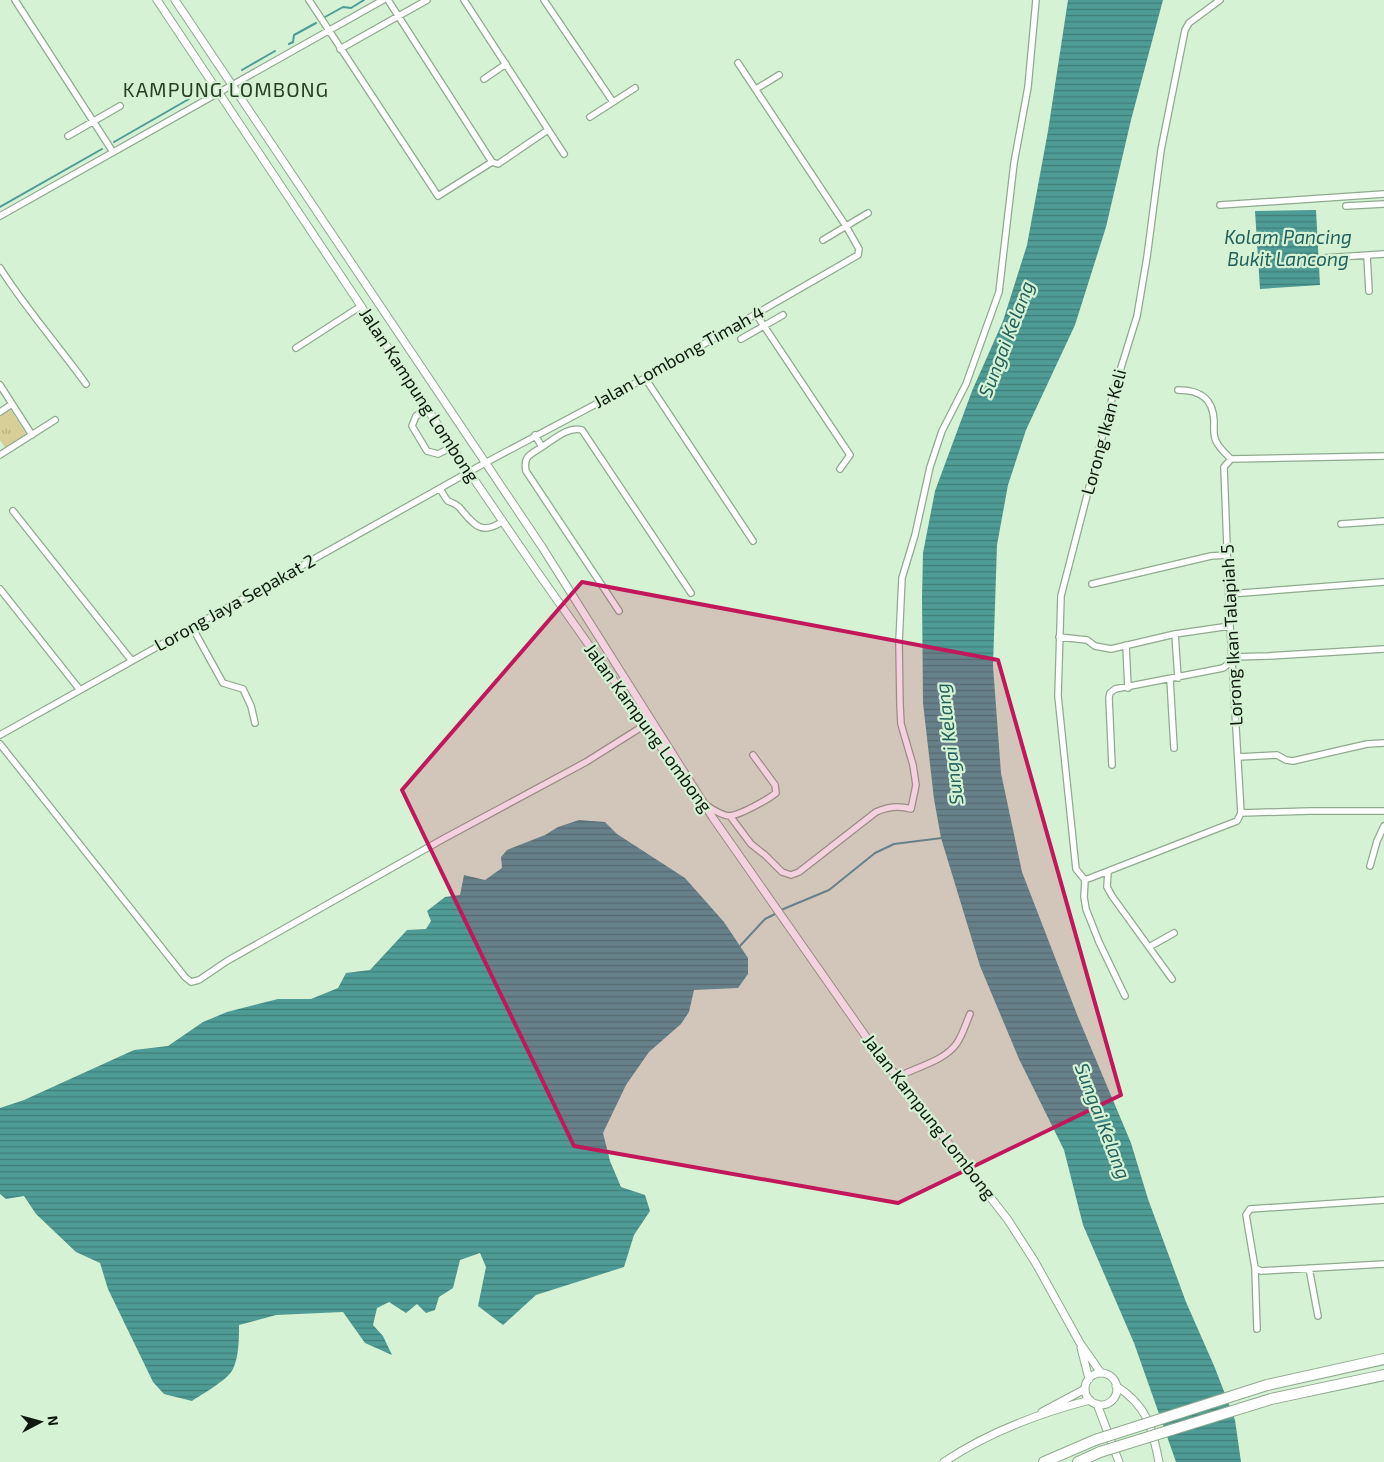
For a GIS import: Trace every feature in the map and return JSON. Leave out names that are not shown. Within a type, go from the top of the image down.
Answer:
[{"type":"highway","points":[[1044,1462],[1095,1440],[1267,1385],[1384,1359]]},
{"type":"highway","points":[[1078,1462],[1100,1452],[1271,1400],[1384,1375]]},
{"type":"street","points":[[15,0],[113,152]]},
{"type":"street","name":"Jalan Kampung Lombong","points":[[157,0],[361,306],[452,447],[696,799],[713,818]]},
{"type":"street","name":"Jalan Kampung Lombong","points":[[175,0],[547,555],[713,818],[896,1078],[1008,1220],[1035,1262],[1080,1343]]},
{"type":"street","points":[[309,0],[438,196],[492,162]]},
{"type":"street","points":[[0,216],[383,0]]},
{"type":"street","points":[[388,0],[492,162],[498,164],[548,130]]},
{"type":"street","points":[[340,49],[427,0]]},
{"type":"street","points":[[464,0],[564,154]]},
{"type":"street","points":[[544,0],[613,102]]},
{"type":"street","points":[[730,816],[751,844],[782,872],[791,875],[799,872],[876,812],[887,807],[911,809],[916,785],[913,765],[902,724],[900,705],[899,642],[902,578],[915,535],[930,467],[942,431],[966,384],[998,292],[1014,163],[1028,86],[1036,0]]},
{"type":"street","name":"Lorong Ikan Keli","points":[[1085,880],[1076,869],[1058,696],[1061,596],[1115,388],[1137,316],[1147,257],[1160,150],[1185,30],[1189,23],[1220,0]]},
{"type":"street","points":[[738,62],[846,226]]},
{"type":"street","points":[[484,79],[506,64]]},
{"type":"street","points":[[756,89],[779,75]]},
{"type":"street","points":[[590,117],[635,88]]},
{"type":"street","points":[[68,136],[120,106]]},
{"type":"street","points":[[1220,205],[1384,194]]},
{"type":"street","points":[[1346,206],[1384,204]]},
{"type":"street","points":[[823,240],[868,213]]},
{"type":"street","name":"Jalan Lombong Timah 4","points":[[470,471],[645,378],[858,255],[859,249],[846,226]]},
{"type":"street","points":[[1323,258],[1384,254]]},
{"type":"street","points":[[1367,256],[1369,291]]},
{"type":"street","points":[[0,268],[26,308],[65,354],[86,384]]},
{"type":"street","points":[[296,348],[361,306]]},
{"type":"street","points":[[756,314],[850,455],[840,469]]},
{"type":"street","points":[[741,339],[783,315]]},
{"type":"street","points":[[645,378],[754,541]]},
{"type":"street","points":[[0,385],[32,434]]},
{"type":"street","points":[[1178,390],[1199,392],[1211,405],[1214,416],[1215,440],[1222,451],[1231,459],[1384,456]]},
{"type":"street","points":[[0,412],[12,404]]},
{"type":"street","points":[[428,409],[416,416],[412,426],[427,451],[438,454],[452,447]]},
{"type":"street","points":[[0,455],[56,420]]},
{"type":"street","points":[[619,611],[526,471],[524,462],[526,458],[569,430],[576,428],[582,430],[691,593]]},
{"type":"street","points":[[535,435],[542,447]]},
{"type":"street","name":"Lorong Ikan Talapiah 5","points":[[1231,459],[1224,467],[1230,626],[1241,813]]},
{"type":"street","name":"Lorong Jaya Sepakat 2","points":[[0,735],[470,471]]},
{"type":"street","points":[[440,488],[447,500],[457,504],[474,525],[484,528],[503,521]]},
{"type":"street","points":[[13,511],[132,661]]},
{"type":"street","points":[[1342,524],[1384,521]]},
{"type":"street","points":[[1092,584],[1211,556],[1227,555]]},
{"type":"street","points":[[1229,594],[1384,582]]},
{"type":"street","points":[[0,588],[80,690]]},
{"type":"street","points":[[1059,638],[1087,640],[1095,646],[1111,649],[1175,634],[1230,626]]},
{"type":"street","points":[[192,627],[223,683],[242,688],[251,706],[255,723]]},
{"type":"street","points":[[1175,634],[1178,678]]},
{"type":"street","points":[[1126,645],[1128,688]]},
{"type":"street","points":[[1112,765],[1109,698],[1110,693],[1115,689],[1223,668],[1232,659],[1384,649]]},
{"type":"street","points":[[1170,679],[1174,748]]},
{"type":"street","points":[[0,744],[185,977],[191,982],[198,980],[227,961],[443,839],[586,762],[652,720]]},
{"type":"street","points":[[1238,757],[1277,755],[1286,760],[1293,761],[1367,744],[1384,742]]},
{"type":"street","points":[[706,805],[719,813],[730,816],[763,803],[776,793],[775,785],[753,755]]},
{"type":"street","points":[[1125,996],[1099,942],[1086,909],[1084,897],[1085,880],[1237,821],[1241,813],[1384,811]]},
{"type":"street","points":[[1370,866],[1377,841],[1384,826]]},
{"type":"street","points":[[1108,872],[1108,887],[1172,979]]},
{"type":"street","points":[[1149,947],[1174,933]]},
{"type":"street","points":[[896,1078],[939,1058],[954,1046],[970,1014]]},
{"type":"street","points":[[1257,1329],[1255,1268],[1246,1214],[1250,1209],[1384,1200]]},
{"type":"street","points":[[1255,1268],[1261,1271],[1384,1264]]},
{"type":"street","points":[[1309,1268],[1318,1316]]},
{"type":"street","points":[[1020,1424],[1073,1405],[1094,1402],[1102,1404],[1112,1400],[1117,1392],[1113,1378],[1101,1373],[1080,1343]]},
{"type":"street","points":[[944,1462],[966,1448],[1020,1424],[1086,1389],[1089,1379],[1080,1343]]},
{"type":"street","points":[[1089,1379],[1101,1373]]},
{"type":"street","points":[[1116,1386],[1127,1393],[1142,1408],[1150,1426],[1159,1462]]},
{"type":"street","points":[[1086,1389],[1094,1402],[1119,1462]]},
{"type":"highlighted area","points":[[582,582],[998,660],[1121,1095],[898,1203],[574,1146],[402,790]]},
{"type":"green space","points":[[10,409],[27,435],[6,449],[0,440],[0,416]]},
{"type":"water","name":"Sungai Kelang","points":[[1068,0],[1163,0],[1131,120],[1106,227],[1075,325],[1026,430],[1008,485],[997,545],[993,666],[1001,773],[1022,872],[1078,1017],[1131,1143],[1148,1199],[1186,1302],[1235,1420],[1241,1462],[1176,1462],[1134,1343],[1083,1225],[1064,1150],[1019,1059],[980,966],[941,838],[934,799],[923,703],[923,553],[935,491],[972,391],[1003,321],[1027,245],[1048,131]]},
{"type":"water","name":"Kolam Pancing Bukit Lancong","points":[[1316,210],[1320,285],[1260,289],[1255,211]]},
{"type":"water","points":[[579,820],[605,822],[617,834],[685,878],[724,922],[748,958],[748,974],[738,988],[694,990],[689,1012],[681,1024],[649,1052],[626,1085],[603,1133],[610,1161],[621,1187],[645,1195],[650,1211],[634,1235],[624,1267],[536,1295],[503,1325],[478,1306],[486,1267],[480,1253],[460,1260],[453,1288],[439,1297],[435,1310],[426,1313],[417,1304],[406,1313],[389,1302],[377,1308],[373,1325],[383,1336],[392,1355],[365,1343],[343,1312],[276,1315],[239,1325],[238,1353],[233,1369],[226,1378],[192,1401],[164,1394],[153,1382],[108,1289],[100,1263],[76,1252],[36,1214],[24,1196],[6,1199],[0,1194],[0,1108],[24,1100],[134,1050],[168,1046],[203,1022],[227,1012],[278,999],[311,999],[338,988],[346,973],[370,970],[407,930],[426,929],[431,921],[427,911],[445,897],[460,895],[464,875],[485,880],[502,868],[501,857],[507,850],[545,835],[558,827]]},
{"type":"waterway","points":[[325,17],[343,7],[351,8],[364,0]]},
{"type":"waterway","points":[[289,44],[293,42],[294,35],[316,23]]},
{"type":"waterway","points":[[242,70],[275,51]]},
{"type":"waterway","points":[[114,142],[189,99]]},
{"type":"waterway","points":[[0,207],[102,149]]},
{"type":"waterway","points":[[781,910],[829,890],[875,853],[894,844],[942,838]]},
{"type":"waterway","points":[[740,946],[765,919],[777,913]]},
{"type":"district","name":"KAMPUNG LOMBONG","points":[[226,90]]}]
